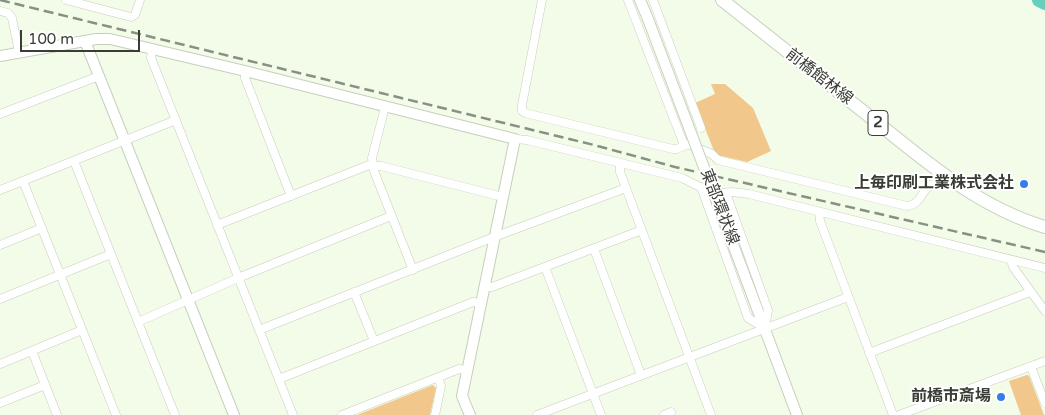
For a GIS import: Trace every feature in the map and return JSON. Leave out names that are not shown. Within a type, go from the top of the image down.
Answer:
[{"type":"main road","name":"前橋館林線","points":[[722,0],[947,177],[990,205],[1045,227]]},
{"type":"street","points":[[66,0],[97,4],[131,17],[136,14],[140,0]]},
{"type":"street","points":[[542,0],[522,111],[673,149],[690,145],[712,154],[716,159],[726,162],[907,206],[914,204],[930,186],[943,181],[947,177]]},
{"type":"street","points":[[628,0],[684,146]]},
{"type":"street","name":"東部環状線","points":[[640,0],[797,415]]},
{"type":"street","points":[[653,0],[701,128]]},
{"type":"street","points":[[0,11],[8,13],[12,18],[19,52]]},
{"type":"street","points":[[0,56],[85,41],[110,39],[515,139],[527,140],[682,178],[701,187],[721,193],[749,194],[1045,268]]},
{"type":"street","points":[[85,41],[234,415]]},
{"type":"street","points":[[152,49],[151,58],[293,415]]},
{"type":"street","points":[[245,71],[245,78],[291,196]]},
{"type":"street","points":[[0,114],[99,76]]},
{"type":"street","points":[[385,107],[372,158],[372,165],[413,270]]},
{"type":"street","points":[[0,189],[176,120]]},
{"type":"street","points":[[470,415],[462,398],[466,370],[515,139]]},
{"type":"street","points":[[74,161],[176,415]]},
{"type":"street","points":[[620,163],[620,172],[711,415]]},
{"type":"street","points":[[217,225],[372,165],[503,197]]},
{"type":"street","points":[[24,181],[116,415]]},
{"type":"street","points":[[701,187],[748,318],[765,328]]},
{"type":"street","points":[[259,330],[494,237],[626,188]]},
{"type":"street","points":[[726,193],[768,310],[765,328]]},
{"type":"street","points":[[819,212],[820,221],[893,415]]},
{"type":"street","points":[[138,322],[238,278],[391,216]]},
{"type":"street","points":[[0,245],[42,228]]},
{"type":"street","points":[[484,286],[492,287],[642,230]]},
{"type":"street","points":[[594,249],[641,375]]},
{"type":"street","points":[[0,299],[111,254]]},
{"type":"street","points":[[1011,260],[1013,267],[1045,311]]},
{"type":"street","points":[[546,267],[601,415]]},
{"type":"street","points":[[354,292],[374,341]]},
{"type":"street","points":[[869,353],[1030,292]]},
{"type":"street","points":[[537,415],[848,297]]},
{"type":"street","points":[[279,379],[473,302],[480,303]]},
{"type":"street","points":[[0,364],[82,330]]},
{"type":"street","points":[[32,351],[57,415]]},
{"type":"street","points":[[899,415],[1045,361]]},
{"type":"street","points":[[1031,367],[1045,403]]},
{"type":"street","points":[[342,415],[460,369],[466,370]]},
{"type":"street","points":[[435,415],[441,386],[438,377]]},
{"type":"street","points":[[0,403],[45,385]]},
{"type":"shaded area","points":[[711,84],[725,84],[753,108],[771,151],[747,162],[717,155],[695,103],[715,94]]},
{"type":"shaded area","points":[[1027,375],[1044,415],[1021,415],[1009,381]]},
{"type":"shaded area","points":[[433,385],[436,388],[430,415],[357,415]]},
{"type":"waterway","points":[[1039,0],[1045,3]]},
{"type":"railway","points":[[0,0],[594,145],[675,167],[1045,252]]},
{"type":"place","name":"上毎印刷工業株式会社","points":[[1024,184]]},
{"type":"place","name":"前橋市斎場","points":[[1001,397]]}]
